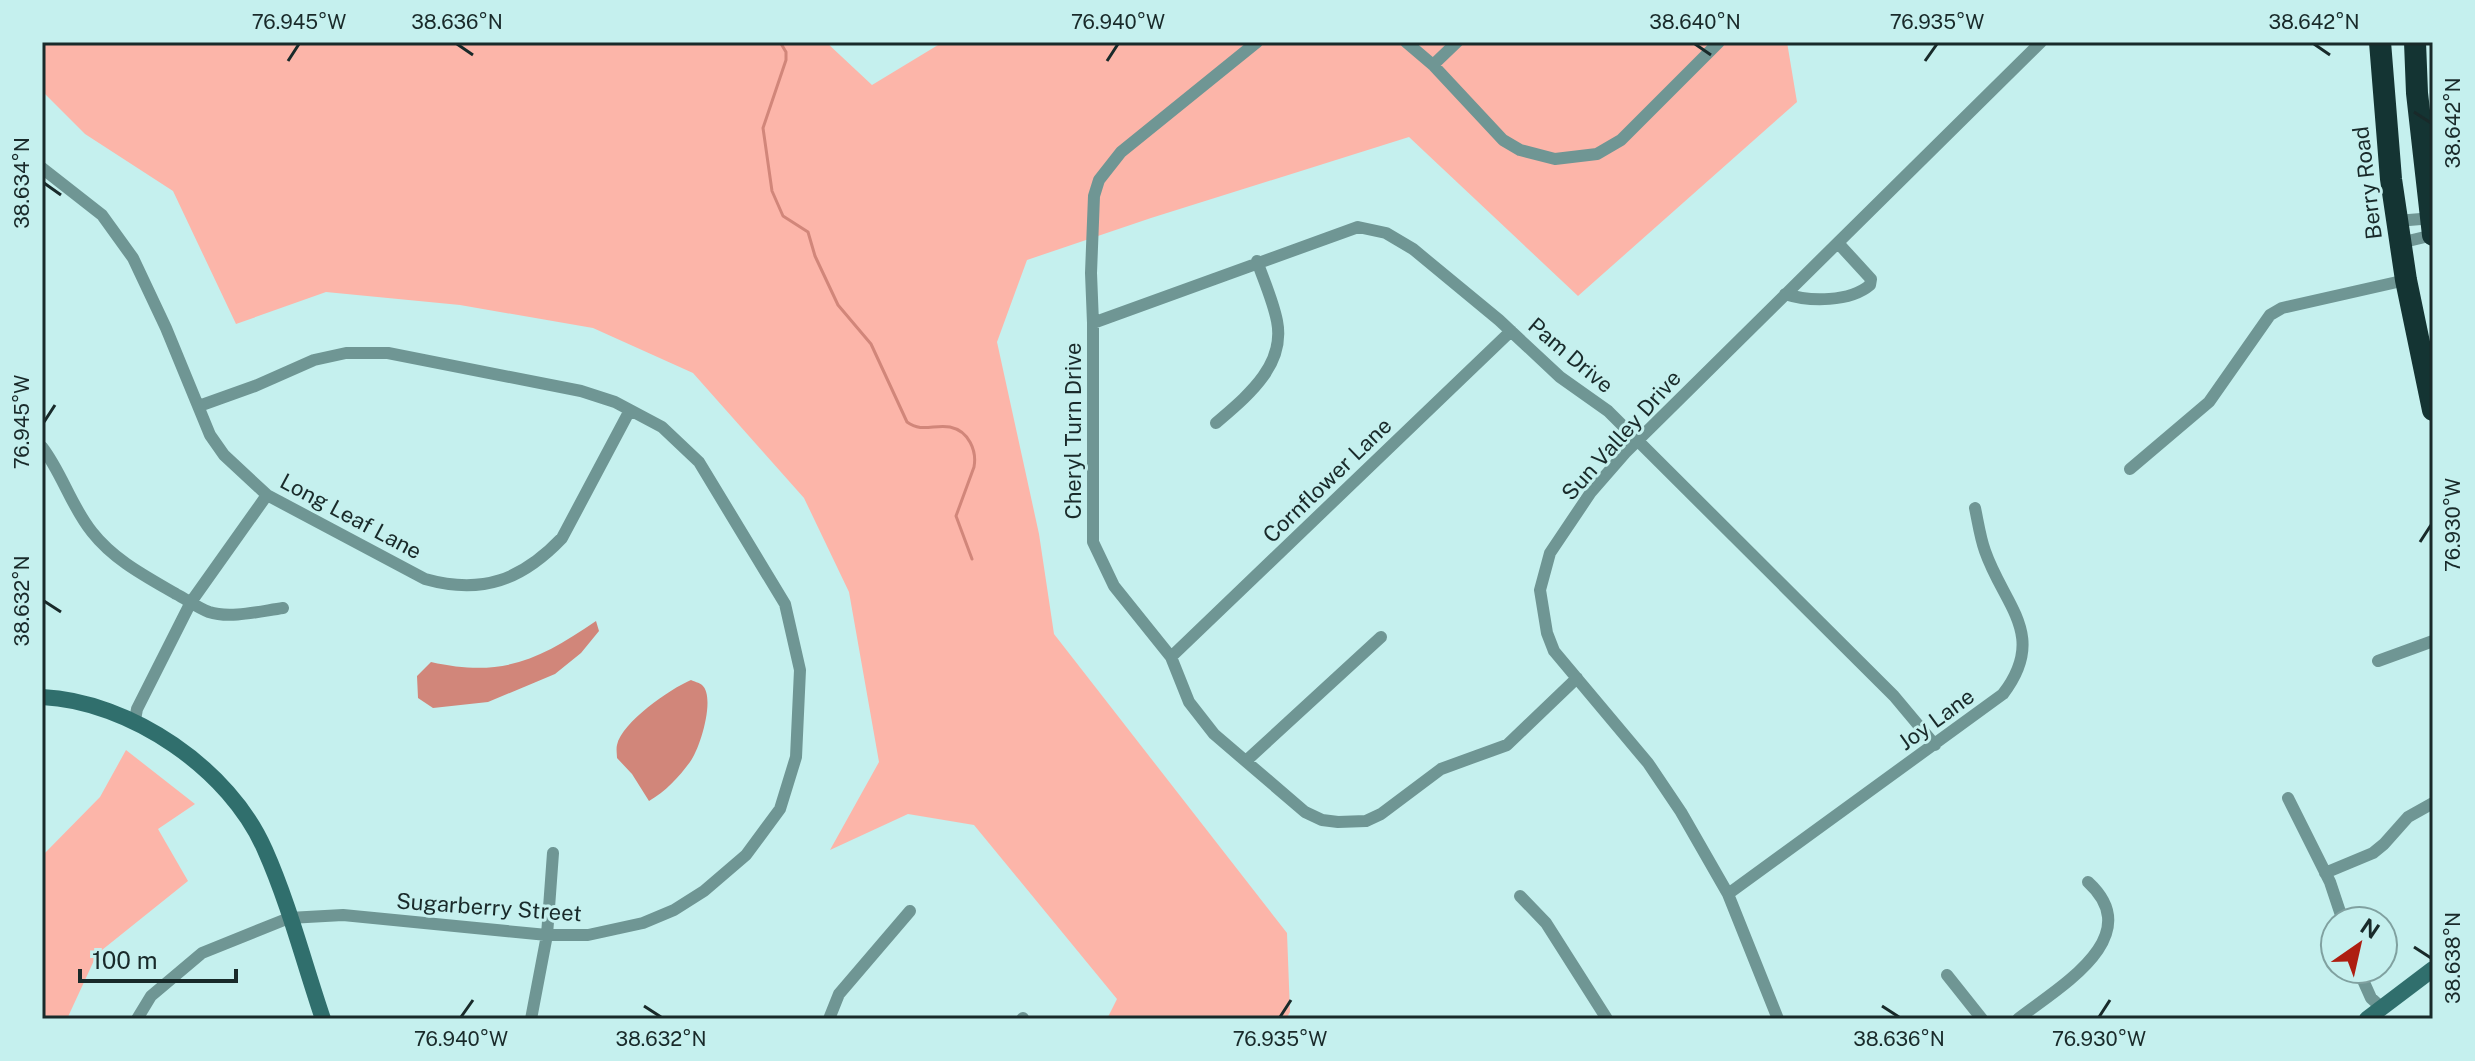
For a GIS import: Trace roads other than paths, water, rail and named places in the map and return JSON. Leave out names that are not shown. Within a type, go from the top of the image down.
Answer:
[{"type":"highway","name":"Berry Road","points":[[2380,42],[2391,179],[2406,280],[2433,410]]},
{"type":"highway","points":[[2415,42],[2417,93],[2432,224]]},
{"type":"street","name":"Cheryl Turn Drive","points":[[1257,42],[1121,152],[1099,180],[1093,207],[1091,273],[1093,542],[1114,586],[1171,657],[1189,702],[1214,734],[1305,812],[1322,820],[1366,821],[1381,814],[1441,769],[1507,745],[1577,678]]},
{"type":"street","points":[[1406,42],[1433,65],[1503,140],[1520,150],[1555,159],[1597,154],[1621,140],[1719,42]]},
{"type":"street","points":[[1433,65],[1457,42]]},
{"type":"street","name":"Sun Valley Drive","points":[[1778,1019],[1728,894],[1665,786],[1554,651],[1541,607],[1544,570],[1555,544],[1591,492],[1638,442],[2041,42]]},
{"type":"street","name":"Long Leaf Lane","points":[[42,168],[102,215],[133,258],[210,435],[224,455],[267,495],[425,579],[444,584],[486,584],[508,579],[529,568],[562,538],[630,410]]},
{"type":"street","points":[[2399,232],[2432,224]]},
{"type":"street","points":[[2399,232],[2432,224]]},
{"type":"street","name":"Pam Drive","points":[[1093,323],[1257,261],[1358,227],[1386,233],[1413,249],[1511,331],[1560,377],[1608,411],[1894,696],[1935,745]]},
{"type":"street","points":[[1785,294],[1800,299],[1816,299],[1857,293],[1870,285],[1871,279],[1838,243]]},
{"type":"street","points":[[1216,423],[1253,391],[1270,366],[1278,344],[1277,321],[1257,261]]},
{"type":"street","points":[[2130,469],[2209,402],[2270,315],[2282,308],[2406,280]]},
{"type":"street","name":"Cornflower Lane","points":[[1171,657],[1511,331]]},
{"type":"street","name":"Sugarberry Street","points":[[137,1019],[151,996],[202,953],[289,918],[343,915],[547,935],[588,935],[643,923],[674,910],[704,891],[746,855],[780,809],[796,757],[800,670],[785,604],[699,462],[662,427],[630,410],[581,391],[388,353],[346,353],[314,360],[199,406]]},
{"type":"street","points":[[42,447],[54,462],[80,514],[113,555],[210,612],[225,614],[283,608]]},
{"type":"street","points":[[135,720],[137,709],[191,602],[267,495]]},
{"type":"street","name":"Joy Lane","points":[[1728,894],[2003,694],[2017,676],[2023,654],[2017,620],[1985,552],[1975,508]]},
{"type":"street","points":[[1246,761],[1381,637]]},
{"type":"street","points":[[2378,661],[2433,641]]},
{"type":"street","points":[[42,697],[62,698],[135,720],[190,755],[241,809],[265,848],[323,1019]]},
{"type":"street","points":[[2288,798],[2325,873],[2337,905]]},
{"type":"street","points":[[2325,873],[2373,853],[2408,817],[2433,803]]},
{"type":"street","points":[[531,1019],[547,935],[553,853]]},
{"type":"street","points":[[2018,1019],[2087,963],[2101,946],[2110,921],[2107,906],[2101,894],[2088,882]]},
{"type":"street","points":[[1520,896],[1546,923],[1607,1019]]},
{"type":"street","points":[[829,1019],[839,994],[910,911]]},
{"type":"street","points":[[2367,1019],[2433,969]]},
{"type":"street","points":[[1947,975],[1982,1019]]},
{"type":"street","points":[[2365,985],[2371,998],[2382,1008]]},
{"type":"waterway","points":[[780,42],[786,52],[786,60],[763,128],[772,191],[783,216],[808,232],[815,256],[838,305],[871,344],[907,422],[923,428],[939,426],[957,429],[970,442],[974,467],[956,516],[972,559]]}]
